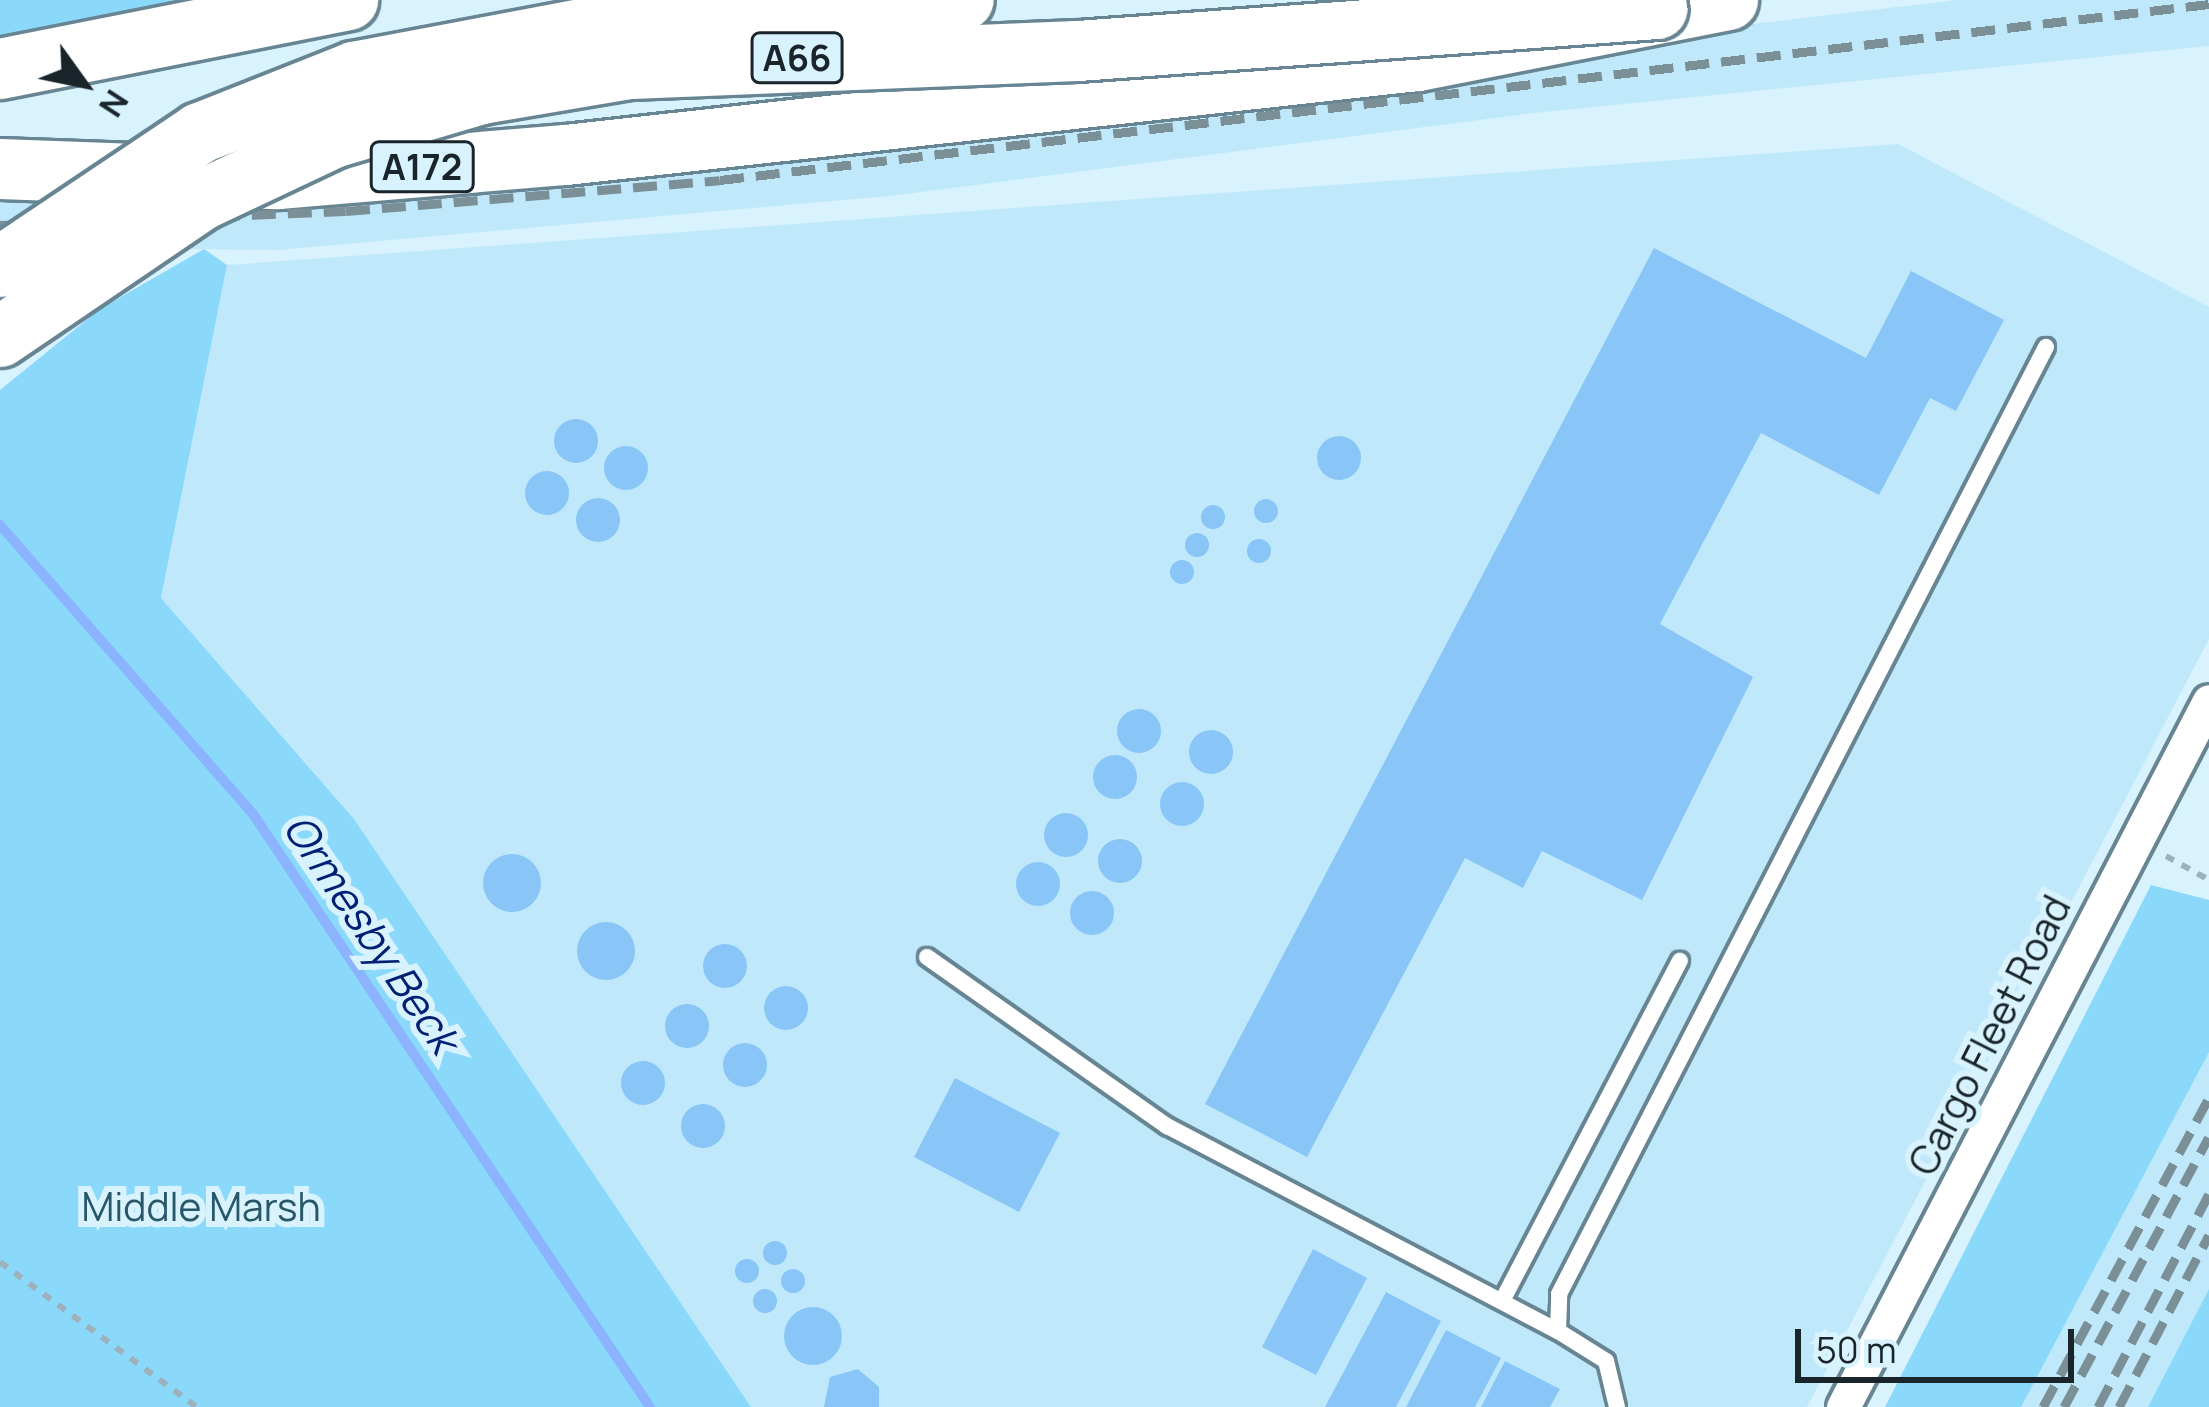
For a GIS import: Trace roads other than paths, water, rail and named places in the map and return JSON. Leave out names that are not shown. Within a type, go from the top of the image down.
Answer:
[{"type":"highway","points":[[0,69],[348,0]]},
{"type":"highway","name":"A66","points":[[0,267],[200,133],[354,72],[662,14],[964,0]]},
{"type":"highway","name":"A66","points":[[0,337],[200,201],[333,138],[482,94],[675,66],[1078,51],[1728,0]]},
{"type":"highway","name":"A172","points":[[0,169],[278,179],[844,127],[1418,61],[1657,9]]},
{"type":"street","name":"Cargo Fleet Road","points":[[1843,1407],[2209,701]]},
{"type":"lane","points":[[1558,1331],[1559,1294],[2046,347]]},
{"type":"lane","points":[[926,958],[1167,1126],[1502,1301],[1606,1361],[1617,1407]]},
{"type":"lane","points":[[1502,1301],[1680,962]]},
{"type":"waterway","name":"Ormesby Beck","points":[[0,525],[253,814],[650,1407]]},
{"type":"railway","points":[[0,225],[346,211],[720,180],[2209,4]]},
{"type":"railway","points":[[2043,1407],[2209,1097]]},
{"type":"railway","points":[[2064,1407],[2209,1137]]},
{"type":"railway","points":[[2098,1407],[2209,1194]]},
{"type":"railway","points":[[2119,1407],[2209,1235]]},
{"type":"park label","name":"Middle Marsh","points":[[201,1206]]}]
